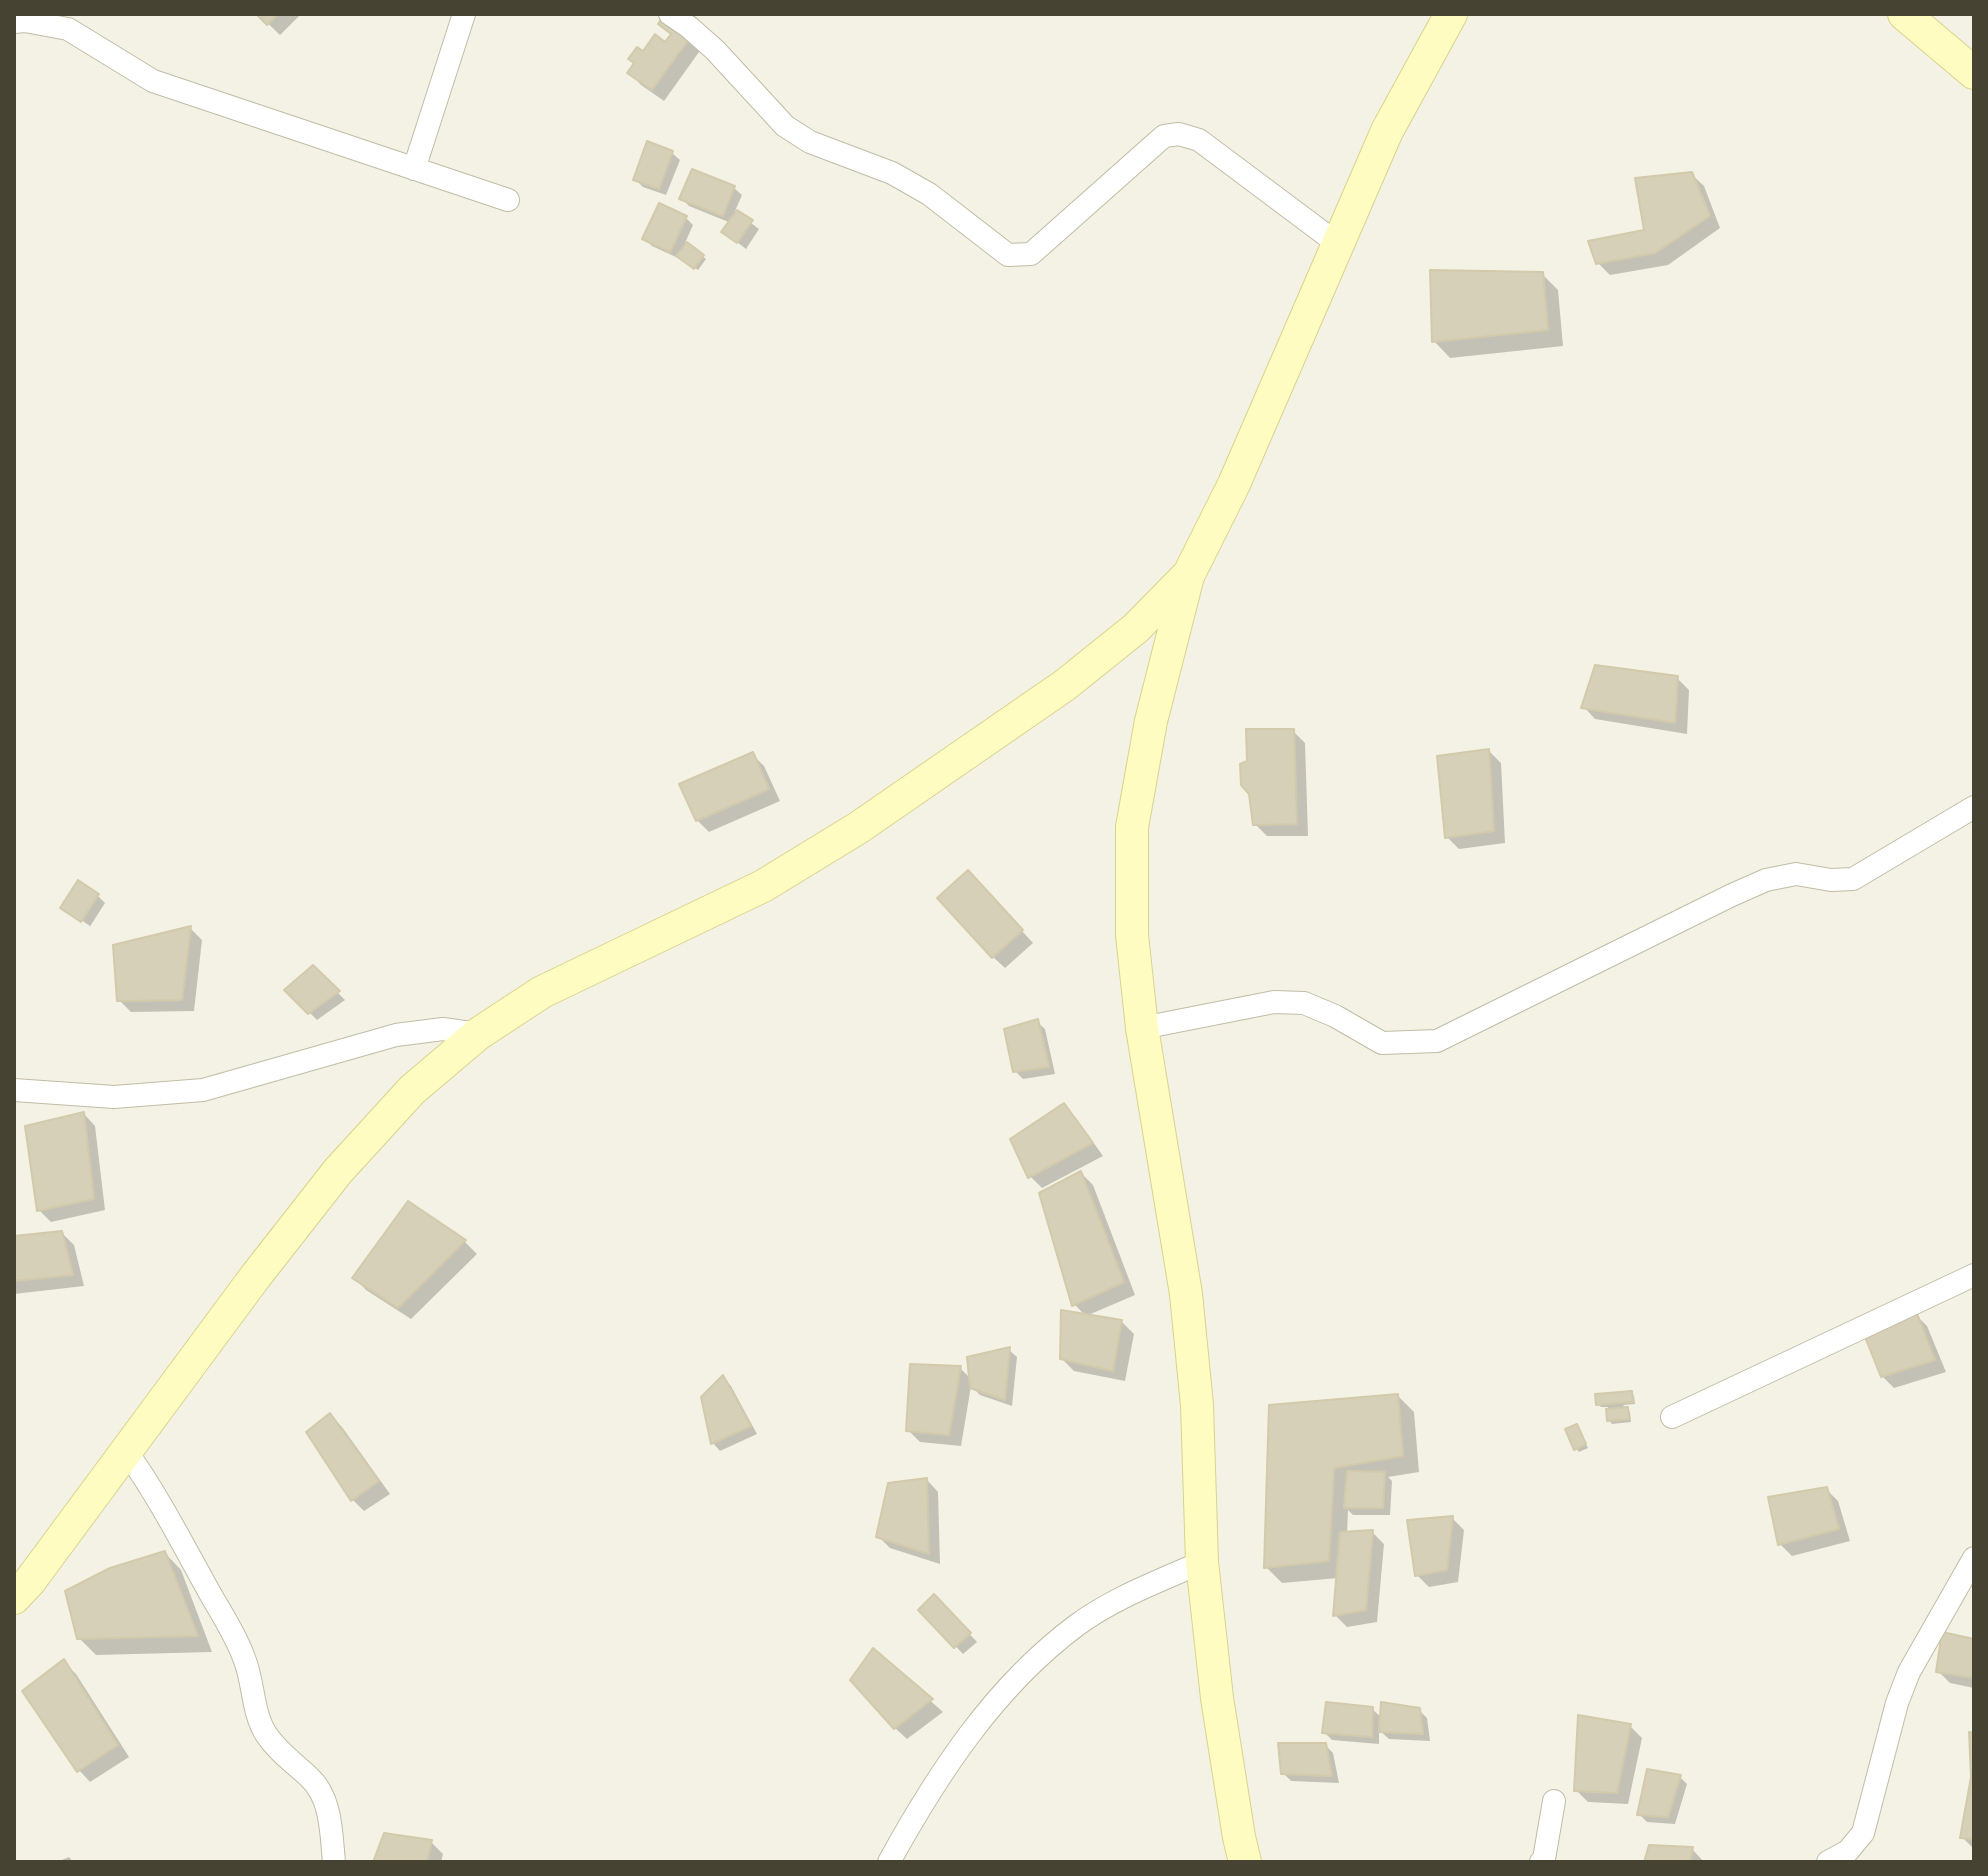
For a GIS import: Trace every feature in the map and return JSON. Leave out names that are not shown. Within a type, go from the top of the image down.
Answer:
[{"type":"street","points":[[414,169],[464,14]]},
{"type":"street","points":[[670,14],[715,50],[785,126],[810,142],[892,173],[929,194],[1008,255],[1031,254],[1164,136],[1179,134],[1199,140],[1338,244]]},
{"type":"street","points":[[1245,1862],[1217,1698],[1202,1562],[1197,1405],[1186,1294],[1142,1028],[1132,935],[1132,827],[1151,721],[1189,574],[1234,484],[1387,131],[1451,14]]},
{"type":"street","points":[[1904,14],[1974,73]]},
{"type":"street","points":[[14,22],[25,21],[68,29],[153,81],[508,200]]},
{"type":"street","points":[[14,1598],[30,1581],[255,1277],[338,1171],[412,1090],[478,1034],[542,992],[763,886],[858,828],[1065,685],[1136,628],[1189,574]]},
{"type":"street","points":[[1142,1028],[1274,1002],[1304,1003],[1335,1016],[1382,1043],[1437,1041],[1766,880],[1796,874],[1831,880],[1853,879],[1974,807]]},
{"type":"street","points":[[14,1090],[114,1097],[203,1090],[396,1035],[443,1029],[478,1034]]},
{"type":"street","points":[[1672,1417],[1974,1275]]},
{"type":"street","points":[[126,1451],[150,1484],[244,1657],[256,1711],[265,1732],[283,1755],[312,1779],[322,1793],[331,1823],[334,1862]]},
{"type":"street","points":[[1828,1862],[1848,1851],[1863,1833],[1897,1703],[1909,1672],[1974,1558]]},
{"type":"street","points":[[889,1862],[922,1802],[969,1734],[1033,1661],[1079,1624],[1129,1594],[1202,1562]]},
{"type":"street","points":[[1541,1862],[1554,1801]]},
{"type":"building","points":[[256,14],[278,14],[267,25]]},
{"type":"building","points":[[665,14],[694,32],[652,90],[627,73],[634,63],[628,59],[637,47],[643,51],[655,34],[665,42],[671,34],[658,24]]},
{"type":"building","points":[[647,141],[673,151],[659,189],[633,180]]},
{"type":"building","points":[[692,169],[735,186],[723,216],[679,199]]},
{"type":"building","points":[[1692,172],[1710,216],[1655,253],[1596,264],[1588,241],[1644,230],[1635,178]]},
{"type":"building","points":[[659,203],[687,216],[670,252],[642,239]]},
{"type":"building","points":[[737,210],[753,220],[737,243],[721,232]]},
{"type":"building","points":[[687,242],[704,255],[694,269],[676,256]]},
{"type":"building","points":[[1430,270],[1543,272],[1548,330],[1432,342]]},
{"type":"building","points":[[1595,665],[1678,676],[1675,723],[1581,708]]},
{"type":"building","points":[[1246,729],[1294,729],[1297,824],[1253,825],[1249,794],[1241,785],[1240,764],[1247,761]]},
{"type":"building","points":[[1489,749],[1494,831],[1445,838],[1437,756]]},
{"type":"building","points":[[753,752],[769,789],[696,821],[679,784]]},
{"type":"building","points":[[968,870],[1023,930],[992,958],[937,898]]},
{"type":"building","points":[[78,880],[99,894],[81,922],[60,908]]},
{"type":"building","points":[[191,926],[182,1000],[117,1001],[113,945]]},
{"type":"building","points":[[313,965],[340,991],[308,1014],[284,990]]},
{"type":"building","points":[[1038,1019],[1049,1067],[1013,1072],[1004,1029]]},
{"type":"building","points":[[1064,1103],[1093,1143],[1028,1178],[1010,1139]]},
{"type":"building","points":[[84,1112],[94,1199],[37,1211],[25,1126]]},
{"type":"building","points":[[1081,1171],[1124,1282],[1072,1306],[1039,1193]]},
{"type":"building","points":[[408,1201],[466,1240],[398,1308],[352,1278]]},
{"type":"building","points":[[62,1231],[73,1275],[14,1281],[14,1236]]},
{"type":"building","points":[[1061,1310],[1122,1320],[1113,1371],[1060,1359]]},
{"type":"building","points":[[1916,1311],[1935,1360],[1881,1377],[1865,1337]]},
{"type":"building","points":[[1010,1347],[1005,1400],[970,1388],[967,1357]]},
{"type":"building","points":[[910,1364],[961,1366],[949,1435],[906,1431]]},
{"type":"building","points":[[723,1375],[751,1426],[711,1444],[701,1397]]},
{"type":"building","points":[[1632,1391],[1633,1402],[1596,1405],[1595,1394]]},
{"type":"building","points":[[1398,1394],[1403,1456],[1334,1468],[1329,1561],[1264,1568],[1269,1405]]},
{"type":"building","points":[[1628,1407],[1629,1419],[1607,1421],[1606,1409]]},
{"type":"building","points":[[330,1413],[379,1481],[351,1501],[306,1432]]},
{"type":"building","points":[[1577,1424],[1586,1444],[1574,1450],[1565,1429]]},
{"type":"building","points":[[1347,1471],[1385,1472],[1383,1508],[1344,1508]]},
{"type":"building","points":[[927,1478],[929,1554],[876,1537],[888,1483]]},
{"type":"building","points":[[1827,1487],[1839,1529],[1778,1545],[1768,1497]]},
{"type":"building","points":[[1453,1516],[1447,1570],[1415,1576],[1407,1520]]},
{"type":"building","points":[[1373,1530],[1366,1610],[1333,1616],[1340,1532]]},
{"type":"building","points":[[165,1551],[198,1636],[77,1639],[65,1591],[110,1568]]},
{"type":"building","points":[[934,1594],[971,1633],[954,1648],[918,1610]]},
{"type":"building","points":[[1942,1632],[1974,1639],[1974,1678],[1936,1672]]},
{"type":"building","points":[[873,1648],[933,1699],[894,1729],[850,1680]]},
{"type":"building","points":[[64,1659],[118,1745],[77,1772],[22,1691]]},
{"type":"building","points":[[1326,1702],[1373,1707],[1372,1737],[1322,1733]]},
{"type":"building","points":[[1381,1702],[1420,1708],[1423,1734],[1379,1732]]},
{"type":"building","points":[[1578,1715],[1631,1724],[1617,1793],[1574,1791]]},
{"type":"building","points":[[1969,1732],[1974,1733],[1974,1839],[1960,1838],[1971,1777]]},
{"type":"building","points":[[1278,1743],[1326,1743],[1332,1776],[1281,1774]]},
{"type":"building","points":[[1647,1769],[1681,1775],[1668,1817],[1637,1815]]},
{"type":"building","points":[[384,1833],[432,1840],[427,1862],[373,1862]]},
{"type":"building","points":[[1649,1845],[1693,1847],[1690,1862],[1644,1862]]}]
